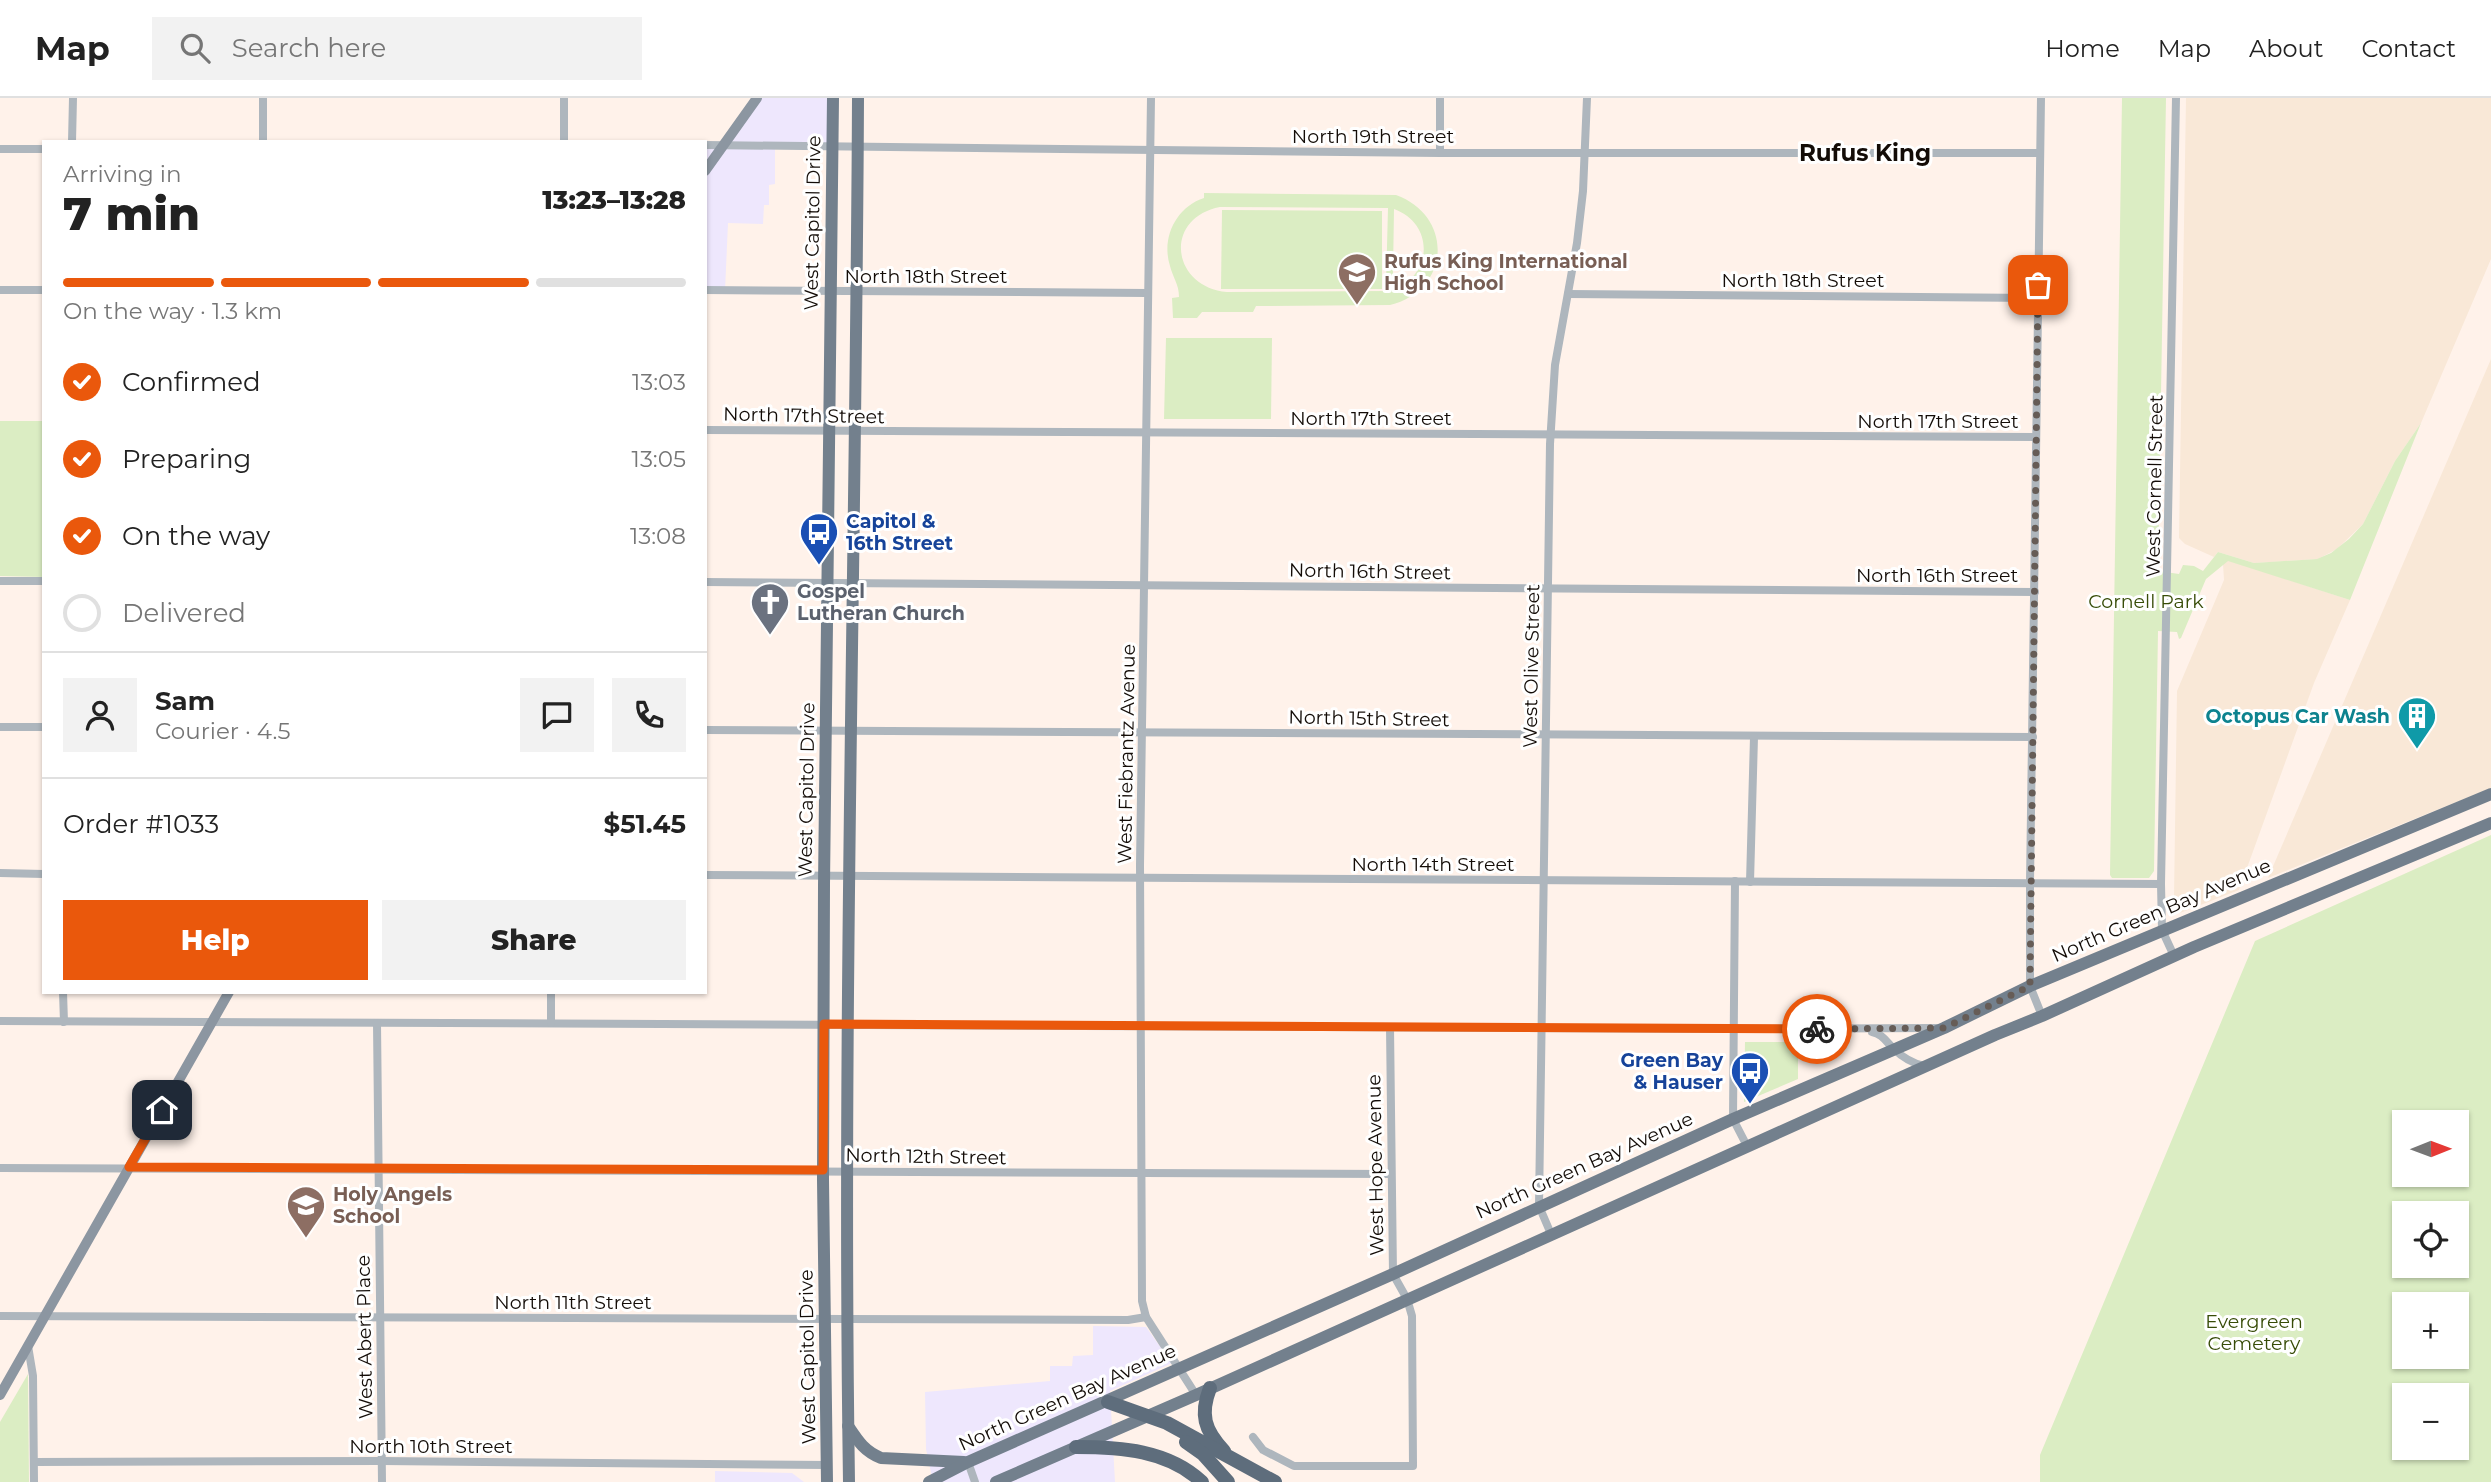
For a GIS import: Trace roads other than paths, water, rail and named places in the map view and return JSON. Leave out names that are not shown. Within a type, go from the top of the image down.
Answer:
[{"type":"highway","points":[[1210,1388],[1205,1401],[1205,1418],[1210,1433],[1233,1459]]},
{"type":"highway","points":[[1108,1402],[1167,1423],[1275,1482]]},
{"type":"highway","points":[[1150,1418],[1159,1427],[1191,1444],[1228,1482]]},
{"type":"highway","points":[[1076,1447],[1103,1447],[1151,1454],[1181,1466],[1202,1482]]},
{"type":"main road","name":"West Capitol Drive","points":[[827,1482],[823,1170],[824,875],[833,98]]},
{"type":"main road","name":"West Capitol Drive","points":[[849,1482],[846,1171],[858,98]]},
{"type":"main road","name":"North Green Bay Avenue","points":[[929,1482],[968,1462],[1108,1402],[1733,1119],[1944,1028],[2030,986],[2491,794]]},
{"type":"main road","points":[[996,1482],[1150,1418],[1210,1388],[1551,1234],[2174,956],[2491,823]]},
{"type":"main road","points":[[848,1426],[861,1446],[881,1458],[968,1462]]},
{"type":"street","points":[[72,140],[73,98]]},
{"type":"street","points":[[263,98],[263,140]]},
{"type":"street","points":[[564,98],[564,140]]},
{"type":"street","points":[[707,168],[757,98]]},
{"type":"street","name":"West Fiebrantz Avenue","points":[[1151,98],[1140,878],[1142,1301],[1146,1317],[1196,1395]]},
{"type":"street","points":[[1440,98],[1440,153]]},
{"type":"street","name":"West Olive Street","points":[[1551,1234],[1539,1206],[1550,434],[1555,365],[1577,243],[1586,152],[1587,98]]},
{"type":"street","points":[[2041,98],[2030,986],[2042,1016]]},
{"type":"street","name":"West Cornell Street","points":[[2174,956],[2162,929],[2161,884],[2176,98]]},
{"type":"street","name":"North 19th Street","points":[[707,145],[1440,153],[2040,153]]},
{"type":"street","points":[[0,149],[42,149]]},
{"type":"street","points":[[0,290],[42,290]]},
{"type":"street","name":"North 18th Street","points":[[707,290],[1147,293]]},
{"type":"street","name":"North 18th Street","points":[[1569,294],[2038,298]]},
{"type":"street","name":"North 17th Street","points":[[707,430],[2036,437]]},
{"type":"street","points":[[0,581],[42,581]]},
{"type":"street","name":"North 16th Street","points":[[707,582],[2035,592]]},
{"type":"street","points":[[0,727],[42,727]]},
{"type":"street","name":"North 15th Street","points":[[707,730],[2033,737]]},
{"type":"street","points":[[1750,882],[1754,737]]},
{"type":"street","points":[[0,873],[42,874]]},
{"type":"street","name":"North 14th Street","points":[[707,875],[2161,884]]},
{"type":"street","points":[[1735,881],[1733,1119],[1747,1146]]},
{"type":"street","points":[[64,994],[64,1022]]},
{"type":"street","points":[[0,1395],[228,994]]},
{"type":"street","points":[[551,994],[551,1023]]},
{"type":"street","points":[[0,1021],[1944,1028]]},
{"type":"street","name":"West Abert Place","points":[[377,1023],[382,1482]]},
{"type":"street","name":"West Hope Avenue","points":[[1253,1437],[1263,1450],[1294,1466],[1413,1465],[1412,1316],[1407,1299],[1393,1274],[1390,1027]]},
{"type":"street","points":[[1859,1029],[1878,1033],[1910,1062],[1925,1066]]},
{"type":"street","name":"North 12th Street","points":[[0,1168],[1390,1174]]},
{"type":"street","name":"North 11th Street","points":[[0,1316],[1128,1320],[1146,1317]]},
{"type":"street","points":[[28,1346],[33,1376],[34,1482]]},
{"type":"street","name":"North 10th Street","points":[[34,1462],[382,1461],[827,1465]]},
{"type":"street","points":[[968,1462],[975,1482]]},
{"type":"place","name":"Rufus King International High School","points":[[1357,306]]},
{"type":"place","name":"Capitol & 16th Street","points":[[819,566]]},
{"type":"place","name":"Gospel Lutheran Church","points":[[770,636]]},
{"type":"place","name":"Octopus Car Wash","points":[[2417,750]]},
{"type":"place","name":"Green Bay & Hauser","points":[[1750,1105]]},
{"type":"place","name":"Holy Angels School","points":[[306,1239]]},
{"type":"district","name":"Rufus King","points":[[1865,153]]},
{"type":"park label","name":"Cornell Park","points":[[2146,601]]},
{"type":"park label","name":"Evergreen Cemetery","points":[[2254,1332]]}]
